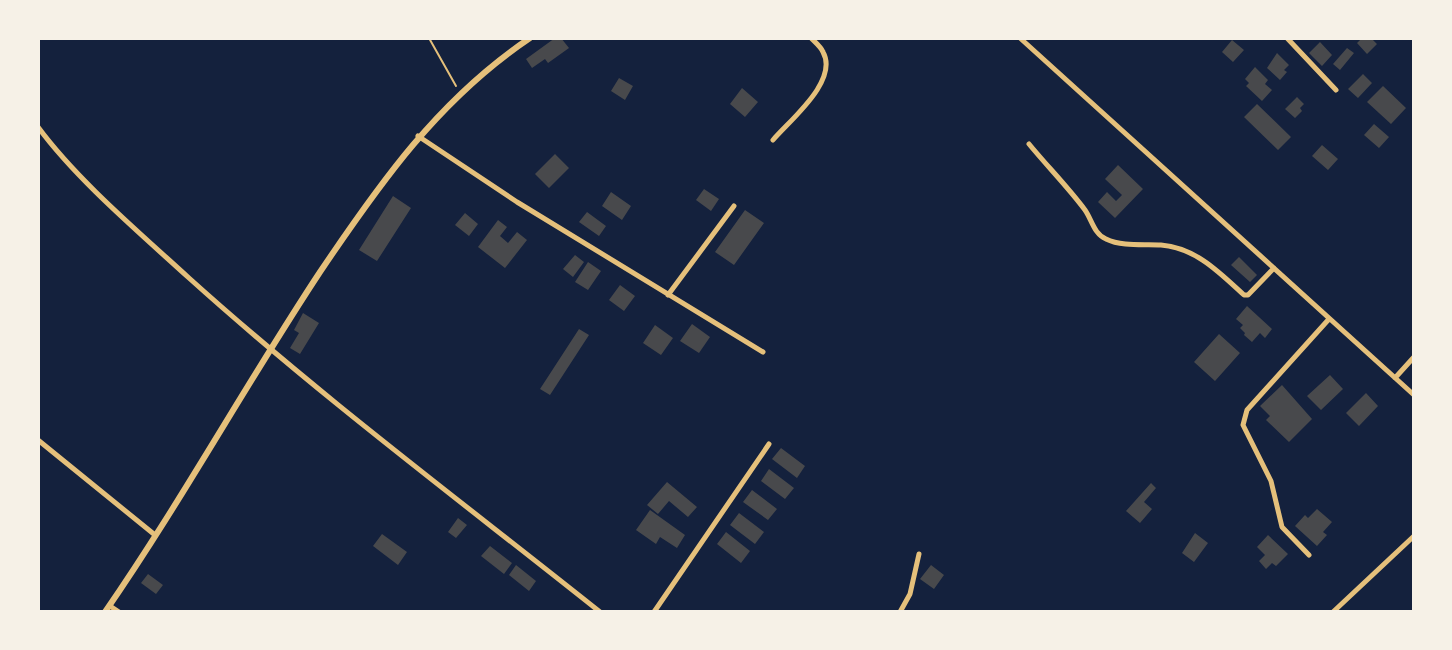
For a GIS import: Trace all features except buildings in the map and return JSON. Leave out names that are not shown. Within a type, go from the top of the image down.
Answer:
[{"type":"street","points":[[119,612],[108,609],[345,235],[418,136],[460,93],[530,38]]},
{"type":"street","points":[[773,140],[823,84],[826,61],[823,51],[811,38]]},
{"type":"street","points":[[1020,38],[1414,395]]},
{"type":"street","points":[[1287,38],[1336,90]]},
{"type":"street","points":[[38,127],[54,149],[158,250],[270,349],[600,612]]},
{"type":"street","points":[[418,136],[517,202],[763,352]]},
{"type":"street","points":[[1029,144],[1085,211],[1097,233],[1104,239],[1166,246],[1192,253],[1216,269],[1244,295],[1248,295],[1274,268]]},
{"type":"street","points":[[668,295],[734,206]]},
{"type":"street","points":[[1309,555],[1282,527],[1271,481],[1246,432],[1243,417],[1329,319]]},
{"type":"street","points":[[1395,378],[1414,357]]},
{"type":"street","points":[[38,440],[155,535]]},
{"type":"street","points":[[654,612],[769,444]]},
{"type":"street","points":[[1333,612],[1414,536]]},
{"type":"street","points":[[900,612],[910,594],[919,554]]},
{"type":"path","points":[[429,38],[460,93]]}]
